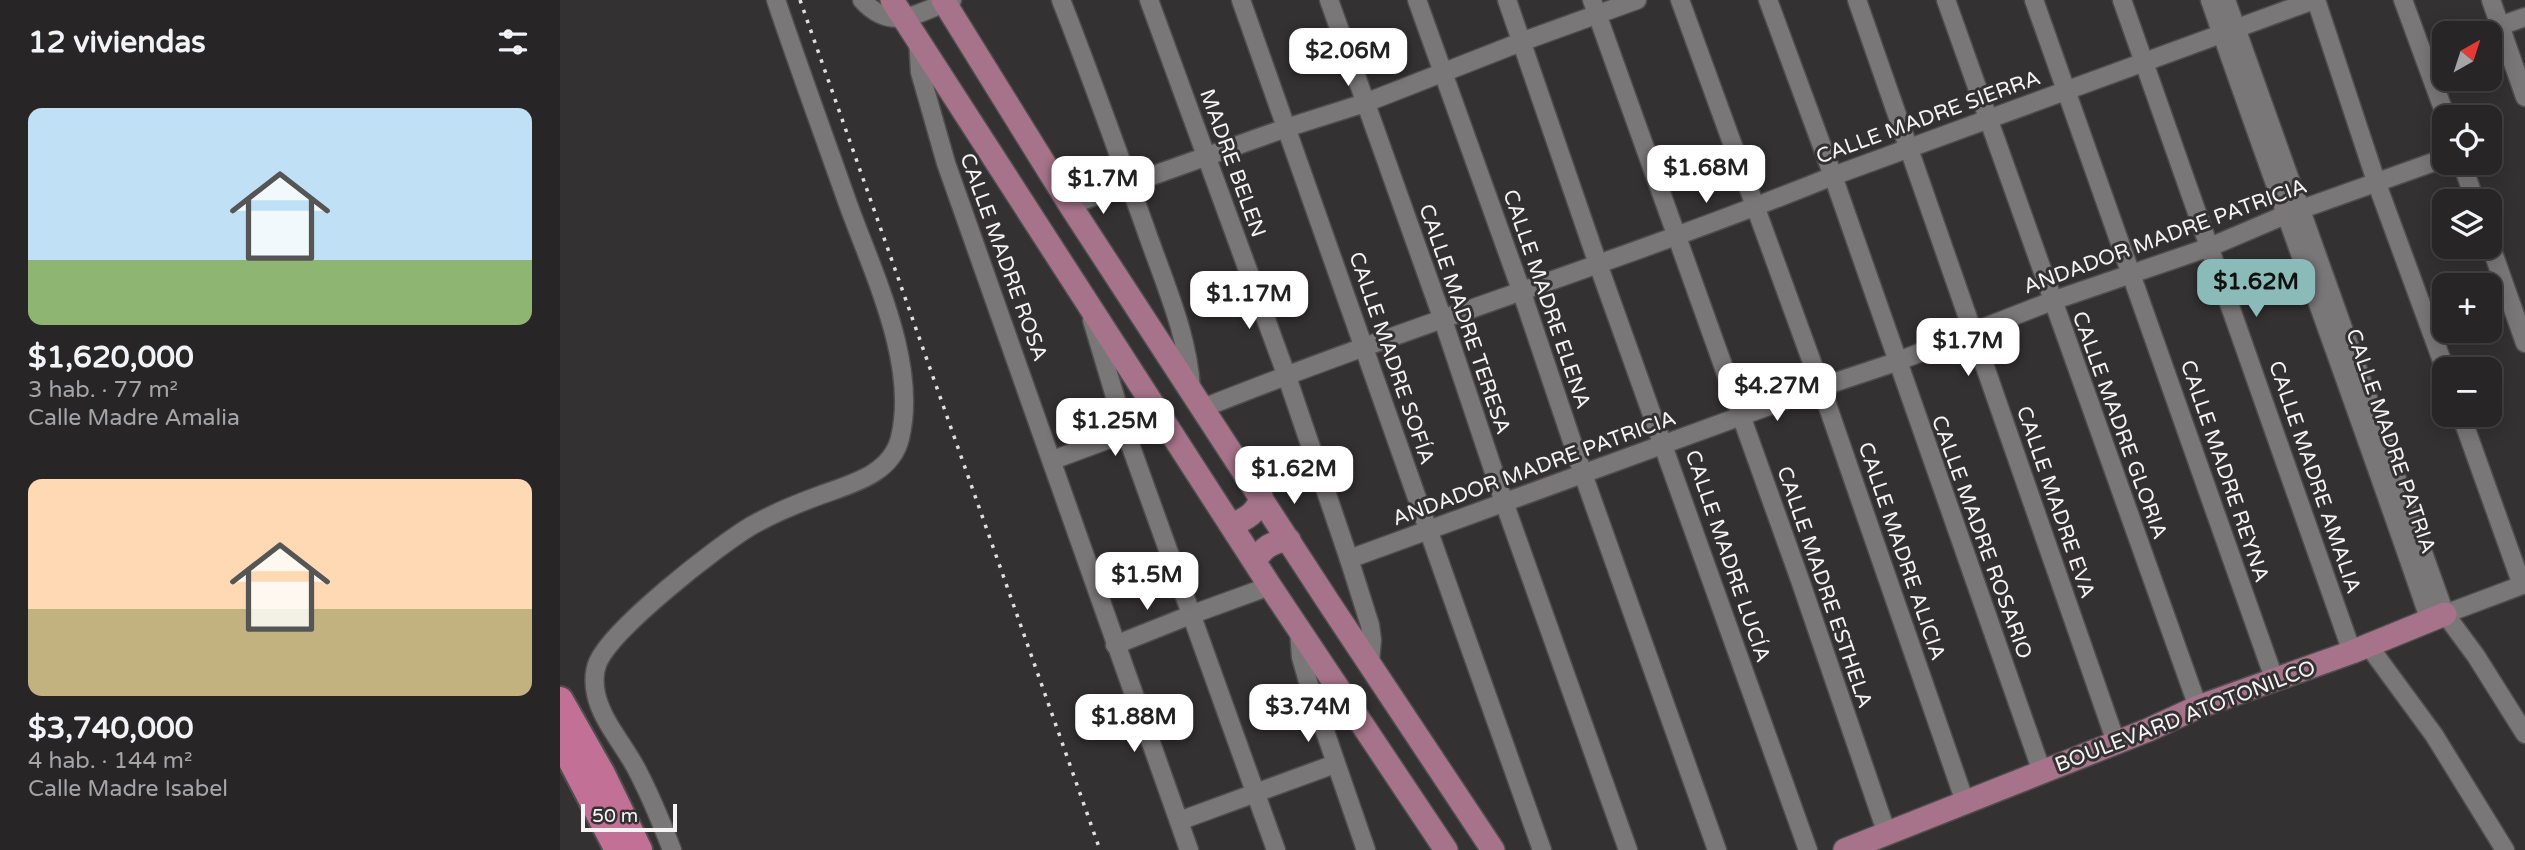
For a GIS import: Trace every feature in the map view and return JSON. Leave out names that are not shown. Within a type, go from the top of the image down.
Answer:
[{"type":"highway","points":[[560,700],[602,774],[639,850]]},
{"type":"highway","points":[[560,738],[618,850]]},
{"type":"main road","points":[[947,1],[1070,205],[1493,850]]},
{"type":"main road","points":[[898,9],[1270,586],[1446,850]]},
{"type":"main road","points":[[1231,525],[1251,515],[1261,496]]},
{"type":"main road","points":[[1255,561],[1265,547],[1273,542],[1289,540]]},
{"type":"main road","name":"BOULEVARD ATOTONILCO","points":[[1845,850],[2198,707],[2275,681],[2437,617]]},
{"type":"street","points":[[672,850],[638,772],[596,695],[598,663],[608,646],[625,627],[710,556],[751,526],[816,496],[849,486],[885,465],[895,452],[903,425],[906,390],[889,319],[776,0]]},
{"type":"street","points":[[862,0],[880,16],[891,19],[898,9],[947,1]]},
{"type":"street","points":[[1061,0],[1181,331],[1197,398]]},
{"type":"street","name":"MADRE BELEN","points":[[1149,0],[1286,374],[1349,559],[1370,625],[1370,662]]},
{"type":"street","name":"CALLE MADRE SOFÍA","points":[[1241,0],[1542,850]]},
{"type":"street","name":"CALLE MADRE TERESA","points":[[1329,0],[1628,850]]},
{"type":"street","name":"CALLE MADRE ELENA","points":[[1417,0],[1717,850]]},
{"type":"street","name":"CALLE MADRE LUCÍA","points":[[1507,0],[1598,264],[1808,850]]},
{"type":"street","points":[[1070,205],[1286,128],[1365,103],[1521,42],[1595,8],[1637,0]]},
{"type":"street","name":"CALLE MADRE ALICIA","points":[[1680,0],[1821,387],[1965,802]]},
{"type":"street","name":"CALLE MADRE ROSARIO","points":[[1768,0],[1833,176],[2042,772]]},
{"type":"street","name":"CALLE MADRE EVA","points":[[1857,0],[2116,742]]},
{"type":"street","name":"CALLE MADRE GLORIA","points":[[1946,0],[2198,707]]},
{"type":"street","name":"CALLE MADRE REYNA","points":[[2034,0],[2275,681]]},
{"type":"street","name":"CALLE MADRE AMALIA","points":[[2122,0],[2210,247],[2360,648],[2434,735],[2505,850]]},
{"type":"street","name":"CALLE MADRE PATRIA","points":[[2210,0],[2229,31],[2293,213],[2319,303],[2437,617],[2476,656],[2525,734]]},
{"type":"street","name":"CALLE MADRE PATRIA","points":[[2226,0],[2229,31]]},
{"type":"street","points":[[2315,0],[2377,184],[2441,357]]},
{"type":"street","name":"CALLE MADRE SIERRA","points":[[1197,398],[1286,374],[1598,264],[2315,0]]},
{"type":"street","points":[[2403,0],[2442,105]]},
{"type":"street","points":[[2491,0],[2498,21]]},
{"type":"street","name":"CALLE MADRE ESTHELA","points":[[1595,8],[1887,834]]},
{"type":"street","points":[[2502,25],[2525,17]]},
{"type":"street","points":[[2502,32],[2525,97]]},
{"type":"street","name":"CALLE MADRE ROSA","points":[[918,39],[920,72],[946,163],[1189,850]]},
{"type":"street","name":"ANDADOR MADRE PATRICIA","points":[[1349,559],[1896,362],[2052,301],[2210,247],[2293,213],[2432,164]]},
{"type":"street","points":[[2496,259],[2525,343]]},
{"type":"street","points":[[1088,306],[1126,433],[1276,850]]},
{"type":"street","points":[[1053,460],[1163,419]]},
{"type":"street","points":[[2465,427],[2523,584]]},
{"type":"street","name":"BOULEVARD ATOTONILCO","points":[[2437,617],[2523,584]]},
{"type":"street","points":[[1115,645],[1270,586]]},
{"type":"street","points":[[1299,629],[1301,657],[1366,850]]},
{"type":"street","points":[[1179,821],[1335,764]]},
{"type":"railway","points":[[800,0],[1100,850]]}]
